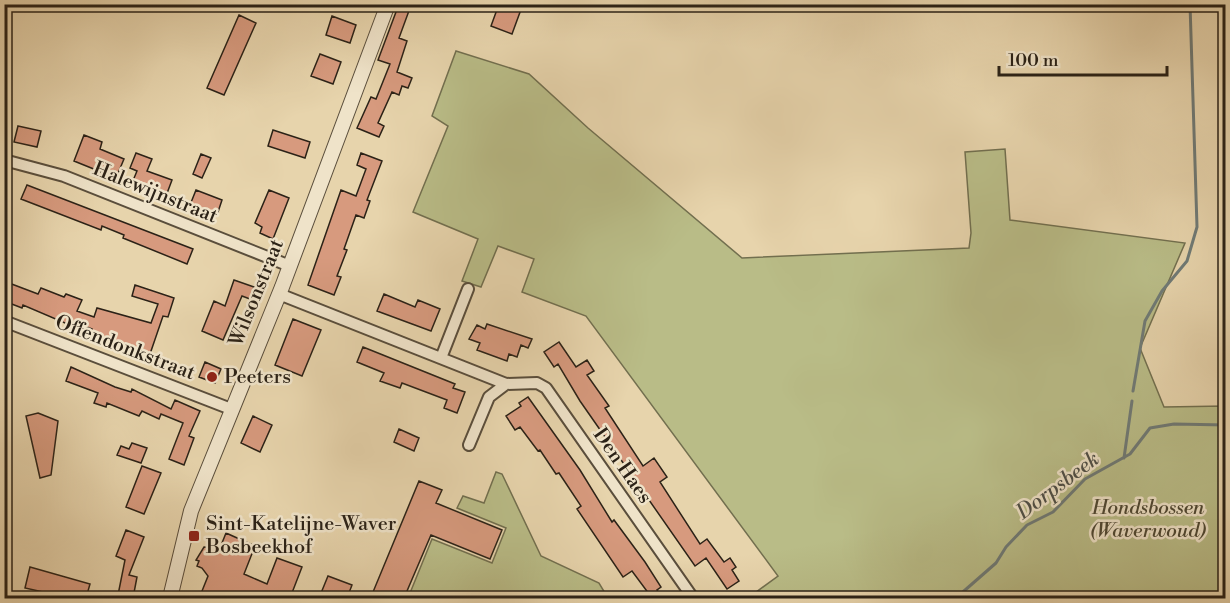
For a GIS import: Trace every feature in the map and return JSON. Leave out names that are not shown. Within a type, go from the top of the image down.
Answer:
[{"type":"street","name":"Wilsonstraat","points":[[170,598],[190,511],[290,266],[388,4]]},
{"type":"street","name":"Halewijnstraat","points":[[4,160],[63,176],[290,266]]},
{"type":"street","points":[[441,358],[468,289]]},
{"type":"street","name":"Den Haes","points":[[279,294],[506,384],[537,383],[546,388],[693,598]]},
{"type":"street","name":"Offendonkstraat","points":[[4,321],[231,409]]},
{"type":"street","points":[[469,445],[489,397],[506,384]]},
{"type":"green space","name":"Hondsbossen (Waverwoud)","points":[[456,51],[529,74],[588,128],[742,258],[969,248],[971,233],[965,152],[1005,149],[1010,220],[1185,243],[1140,348],[1164,407],[1225,406],[1225,598],[748,598],[778,576],[586,316],[522,292],[534,259],[498,246],[481,287],[462,281],[478,239],[413,212],[448,126],[432,116]]},
{"type":"green space","points":[[496,472],[502,474],[541,556],[599,583],[608,598],[408,598],[432,539],[492,563],[506,528],[457,508],[463,496],[484,503]]},
{"type":"building","points":[[399,4],[410,8],[399,38],[407,41],[397,72],[412,78],[408,88],[402,86],[399,95],[392,92],[378,123],[384,126],[379,137],[357,128],[371,97],[376,99],[390,64],[378,60]]},
{"type":"building","points":[[499,4],[523,4],[512,34],[491,26]]},
{"type":"building","points":[[239,15],[256,23],[224,95],[207,88]]},
{"type":"building","points":[[332,16],[356,25],[350,43],[326,35]]},
{"type":"building","points":[[320,54],[341,62],[333,84],[311,76]]},
{"type":"building","points":[[18,126],[41,131],[37,147],[14,142]]},
{"type":"building","points":[[273,130],[310,142],[305,158],[268,146]]},
{"type":"building","points":[[84,135],[102,142],[100,149],[124,159],[116,178],[74,161]]},
{"type":"building","points":[[136,153],[152,159],[147,171],[172,180],[166,196],[132,183],[137,171],[130,168]]},
{"type":"building","points":[[361,153],[382,161],[367,200],[370,201],[364,218],[356,215],[344,249],[347,250],[337,276],[341,277],[334,295],[308,285],[341,190],[356,196],[366,169],[357,165]]},
{"type":"building","points":[[201,154],[211,158],[202,178],[193,174]]},
{"type":"building","points":[[27,185],[193,249],[187,264],[123,238],[124,235],[102,226],[101,230],[21,199]]},
{"type":"building","points":[[196,190],[222,200],[217,215],[190,205]]},
{"type":"building","points":[[269,190],[289,198],[273,239],[260,233],[262,227],[255,223]]},
{"type":"building","points":[[234,280],[254,287],[250,299],[242,296],[223,340],[202,331],[214,301],[225,306]]},
{"type":"building","points":[[9,283],[38,294],[41,288],[64,297],[66,294],[82,300],[77,311],[94,317],[97,308],[151,323],[158,304],[132,296],[135,285],[174,298],[168,317],[163,316],[150,354],[91,332],[92,329],[73,322],[72,326],[23,305],[22,308],[4,301]]},
{"type":"building","points":[[384,294],[415,307],[418,300],[440,309],[431,331],[377,311]]},
{"type":"building","points":[[293,319],[321,330],[302,376],[275,365]]},
{"type":"building","points":[[487,324],[532,339],[528,348],[521,345],[517,357],[509,354],[507,361],[477,350],[480,343],[469,339],[477,325],[485,329]]},
{"type":"building","points":[[559,342],[576,367],[587,360],[594,371],[587,375],[609,406],[605,408],[643,466],[654,458],[667,477],[660,482],[700,544],[707,539],[724,562],[730,558],[736,567],[732,570],[739,581],[727,589],[706,558],[695,566],[580,401],[558,364],[554,367],[544,352]]},
{"type":"building","points":[[363,347],[455,384],[453,388],[465,392],[457,413],[444,408],[447,400],[402,383],[400,388],[380,381],[384,373],[357,362]]},
{"type":"building","points":[[205,362],[221,369],[215,383],[199,377]]},
{"type":"building","points":[[71,367],[115,387],[131,392],[132,389],[171,409],[175,400],[200,411],[189,436],[194,438],[184,465],[169,459],[183,423],[161,414],[159,419],[142,411],[139,416],[107,403],[106,407],[94,403],[98,393],[66,381]]},
{"type":"building","points":[[528,397],[580,470],[612,522],[614,520],[645,562],[661,587],[657,590],[663,598],[652,598],[632,571],[623,577],[577,509],[581,506],[559,473],[556,474],[540,450],[538,451],[520,427],[515,430],[506,416],[521,406],[519,403]]},
{"type":"building","points":[[38,413],[58,421],[51,475],[40,478],[26,416]]},
{"type":"building","points":[[253,416],[272,425],[260,452],[241,443]]},
{"type":"building","points":[[399,429],[419,438],[414,451],[394,442]]},
{"type":"building","points":[[132,443],[147,448],[141,463],[117,455],[121,446],[129,449]]},
{"type":"building","points":[[142,466],[161,473],[144,514],[126,507]]},
{"type":"building","points":[[419,481],[442,490],[436,503],[502,530],[490,559],[431,535],[404,598],[388,598],[373,592]]},
{"type":"building","points":[[126,530],[144,537],[129,575],[137,577],[133,598],[118,595],[125,560],[116,556]]},
{"type":"building","points":[[226,533],[255,546],[244,574],[267,584],[277,558],[302,567],[290,598],[209,598],[211,594],[202,591],[208,576],[202,568],[197,566],[199,561],[196,560],[204,547],[220,548]]},
{"type":"building","points":[[30,567],[90,584],[86,598],[70,598],[25,588]]},
{"type":"building","points":[[328,576],[352,585],[347,598],[319,598]]},
{"type":"waterway","points":[[1133,391],[1145,321],[1162,291],[1187,261],[1197,227],[1190,4]]},
{"type":"waterway","points":[[1124,458],[1132,401]]},
{"type":"waterway","name":"Dorpsbeek","points":[[956,598],[996,563],[1006,547],[1027,525],[1053,512],[1085,479],[1130,454],[1150,428],[1174,424],[1226,425]]},
{"type":"place","name":"Peeters","points":[[212,377]]},
{"type":"place","name":"Sint-Katelijne-Waver Bosbeekhof","points":[[194,536]]}]
